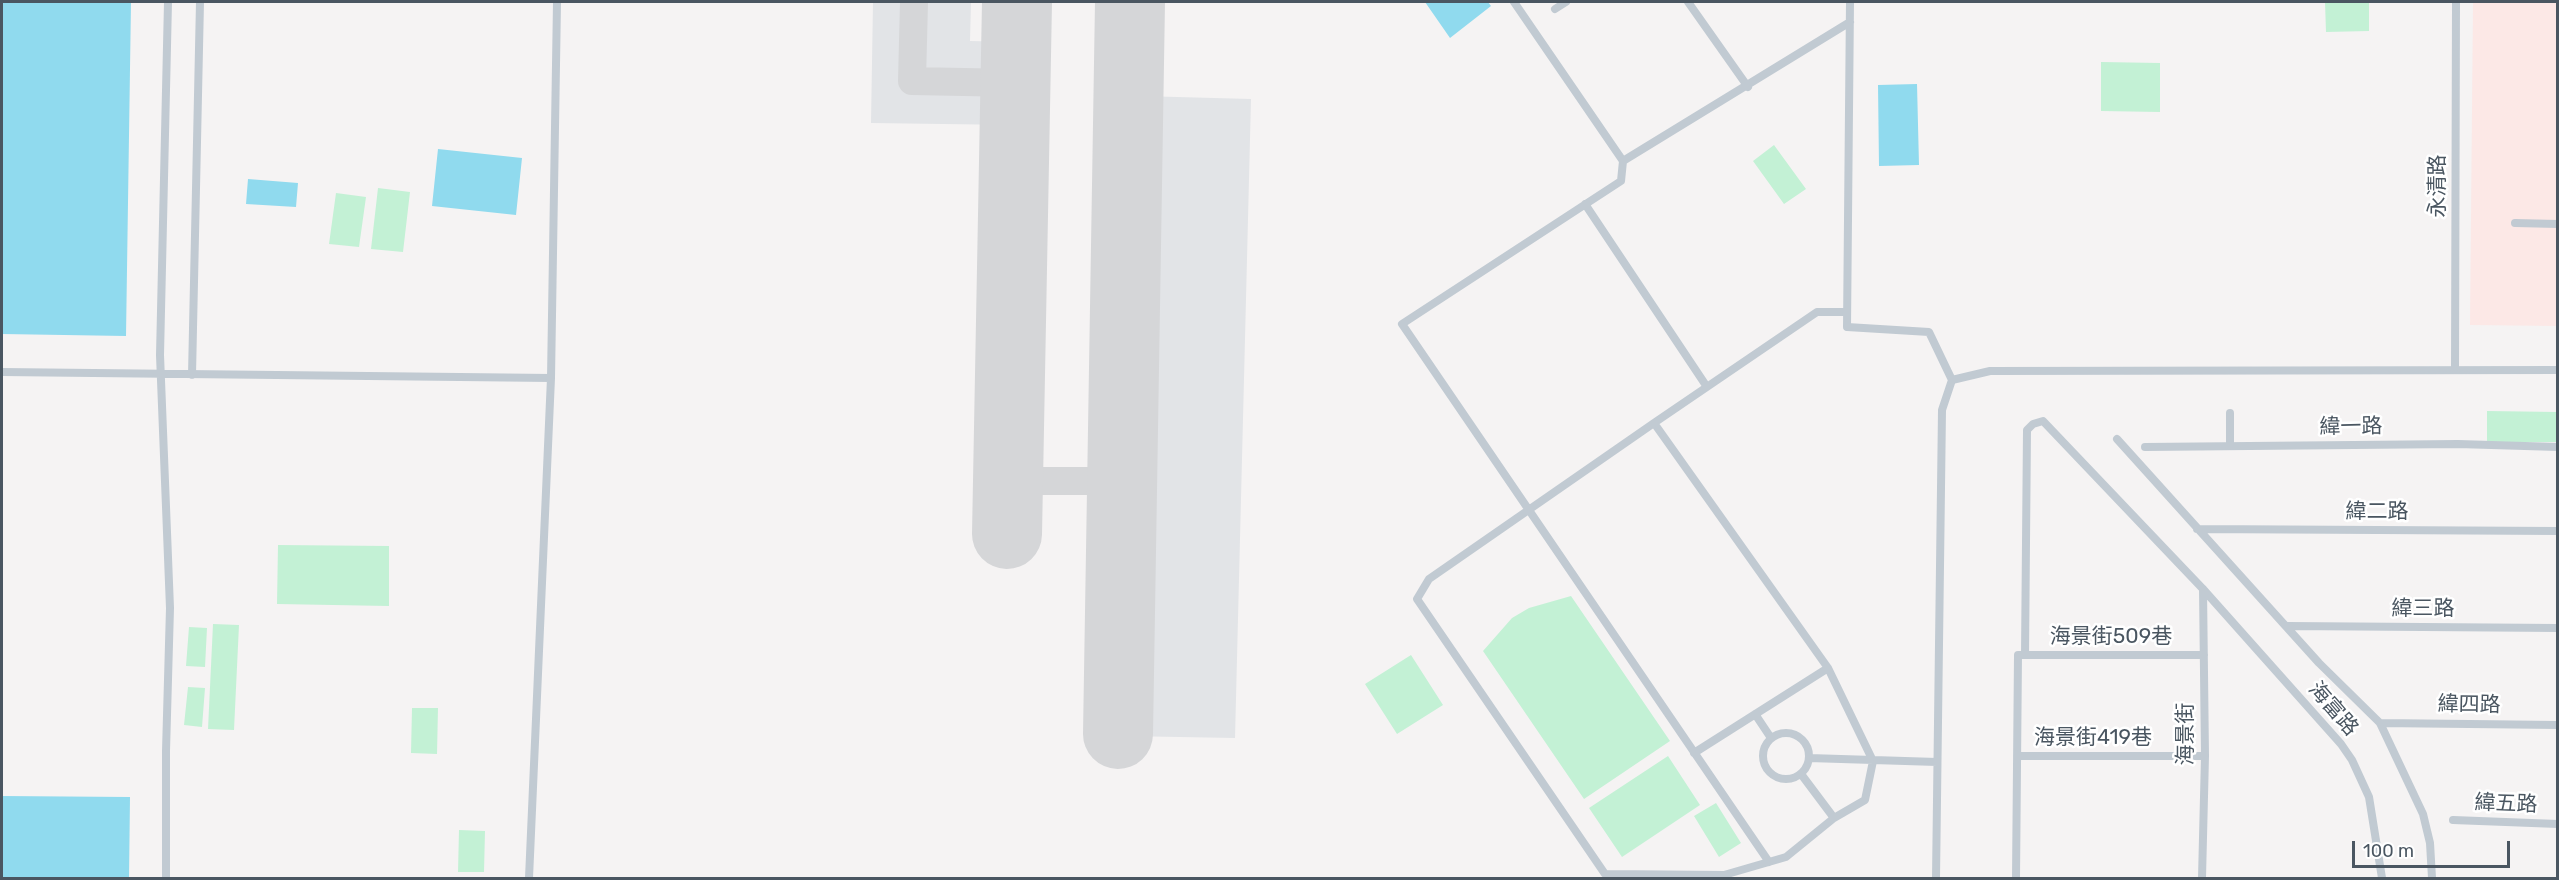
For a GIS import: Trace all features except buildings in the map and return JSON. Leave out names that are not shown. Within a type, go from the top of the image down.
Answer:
[{"type":"street","points":[[166,879],[166,751],[170,608],[162,375],[168,2]]},
{"type":"street","points":[[192,375],[200,2]]},
{"type":"street","points":[[529,879],[551,378],[557,2]]},
{"type":"street","points":[[1514,2],[1623,161],[1622,181],[1402,324],[1769,862]]},
{"type":"street","points":[[1555,9],[1566,2]]},
{"type":"street","points":[[1688,2],[1748,87]]},
{"type":"street","points":[[1850,2],[1847,327],[1929,332],[1952,380],[1942,410],[1936,879]]},
{"type":"street","name":"永清路","points":[[2455,370],[2456,2]]},
{"type":"street","points":[[1623,161],[1748,87],[1850,22]]},
{"type":"street","points":[[1585,204],[1707,387]]},
{"type":"street","points":[[2515,224],[2558,224]]},
{"type":"street","points":[[1654,423],[1828,668],[1874,761],[1865,800],[1834,818],[1786,857],[1724,875],[1605,874],[1417,599],[1428,579],[1529,511],[1654,423],[1817,312],[1847,312]]},
{"type":"street","points":[[1952,380],[1990,371],[2558,370]]},
{"type":"street","points":[[2,372],[551,378]]},
{"type":"street","points":[[2230,413],[2230,446]]},
{"type":"street","name":"海富路","points":[[2021,655],[2027,429],[2043,421],[2204,589],[2352,760],[2369,797],[2382,879]]},
{"type":"street","points":[[2117,440],[2288,626],[2319,663],[2380,723],[2423,814],[2430,843],[2432,879]]},
{"type":"street","name":"緯一路","points":[[2145,447],[2458,444],[2558,447]]},
{"type":"street","name":"緯二路","points":[[2197,529],[2558,531]]},
{"type":"street","name":"海景街","points":[[2202,879],[2205,756],[2204,589]]},
{"type":"street","name":"緯三路","points":[[2288,626],[2558,628]]},
{"type":"street","points":[[2016,879],[2021,655]]},
{"type":"street","name":"海景街509巷","points":[[2021,655],[2204,655]]},
{"type":"street","points":[[1694,753],[1828,668]]},
{"type":"street","points":[[1755,714],[1771,738]]},
{"type":"street","name":"緯四路","points":[[2380,723],[2558,725]]},
{"type":"street","points":[[1785,733],[1800,737],[1805,743],[1809,758],[1801,774],[1788,779],[1774,776],[1768,771],[1763,758],[1766,744],[1771,738],[1785,733]]},
{"type":"street","name":"海景街419巷","points":[[2017,756],[2205,756]]},
{"type":"street","points":[[1809,758],[1937,762]]},
{"type":"street","points":[[1801,774],[1834,818]]},
{"type":"street","name":"緯五路","points":[[2453,820],[2558,824]]},
{"type":"shaded area","points":[[873,2],[971,2],[970,41],[1016,42],[1015,125],[871,123]]},
{"type":"shaded area","points":[[2473,2],[2557,2],[2557,326],[2470,325]]},
{"type":"shaded area","points":[[1140,96],[1251,99],[1235,738],[1124,736]]},
{"type":"green space","points":[[2325,2],[2369,2],[2369,31],[2326,32]]},
{"type":"green space","points":[[2101,62],[2160,63],[2160,112],[2101,111]]},
{"type":"green space","points":[[1774,145],[1806,189],[1784,204],[1753,161]]},
{"type":"green space","points":[[378,188],[410,192],[403,252],[371,249]]},
{"type":"green space","points":[[336,193],[366,197],[359,247],[329,244]]},
{"type":"green space","points":[[2487,411],[2557,412],[2557,442],[2487,442]]},
{"type":"green space","points":[[278,545],[389,546],[389,606],[277,604]]},
{"type":"green space","points":[[1571,596],[1670,741],[1584,799],[1483,651],[1512,618],[1529,608]]},
{"type":"green space","points":[[213,624],[239,625],[234,730],[208,729]]},
{"type":"green space","points":[[189,627],[207,628],[205,667],[186,666]]},
{"type":"green space","points":[[1411,655],[1443,705],[1397,734],[1365,684]]},
{"type":"green space","points":[[188,687],[205,688],[202,727],[184,725]]},
{"type":"green space","points":[[412,708],[438,708],[437,754],[411,753]]},
{"type":"green space","points":[[1668,756],[1700,805],[1622,857],[1589,808]]},
{"type":"green space","points":[[1716,803],[1741,843],[1719,857],[1694,816]]},
{"type":"green space","points":[[459,830],[485,831],[484,872],[458,872]]},
{"type":"water","points":[[2,2],[131,2],[126,336],[2,334]]},
{"type":"water","points":[[1425,2],[1488,2],[1491,6],[1450,38]]},
{"type":"water","points":[[1917,84],[1919,165],[1879,166],[1878,85]]},
{"type":"water","points":[[438,149],[522,158],[516,215],[432,206]]},
{"type":"water","points":[[248,179],[298,183],[296,207],[246,204]]},
{"type":"water","points":[[2,796],[130,797],[129,878],[2,878]]},
{"type":"taxiway","points":[[914,2],[912,81],[1016,83]]},
{"type":"taxiway","points":[[1008,481],[1123,481]]},
{"type":"runway","points":[[1007,534],[1017,2]]},
{"type":"runway","points":[[1118,734],[1130,2]]}]
